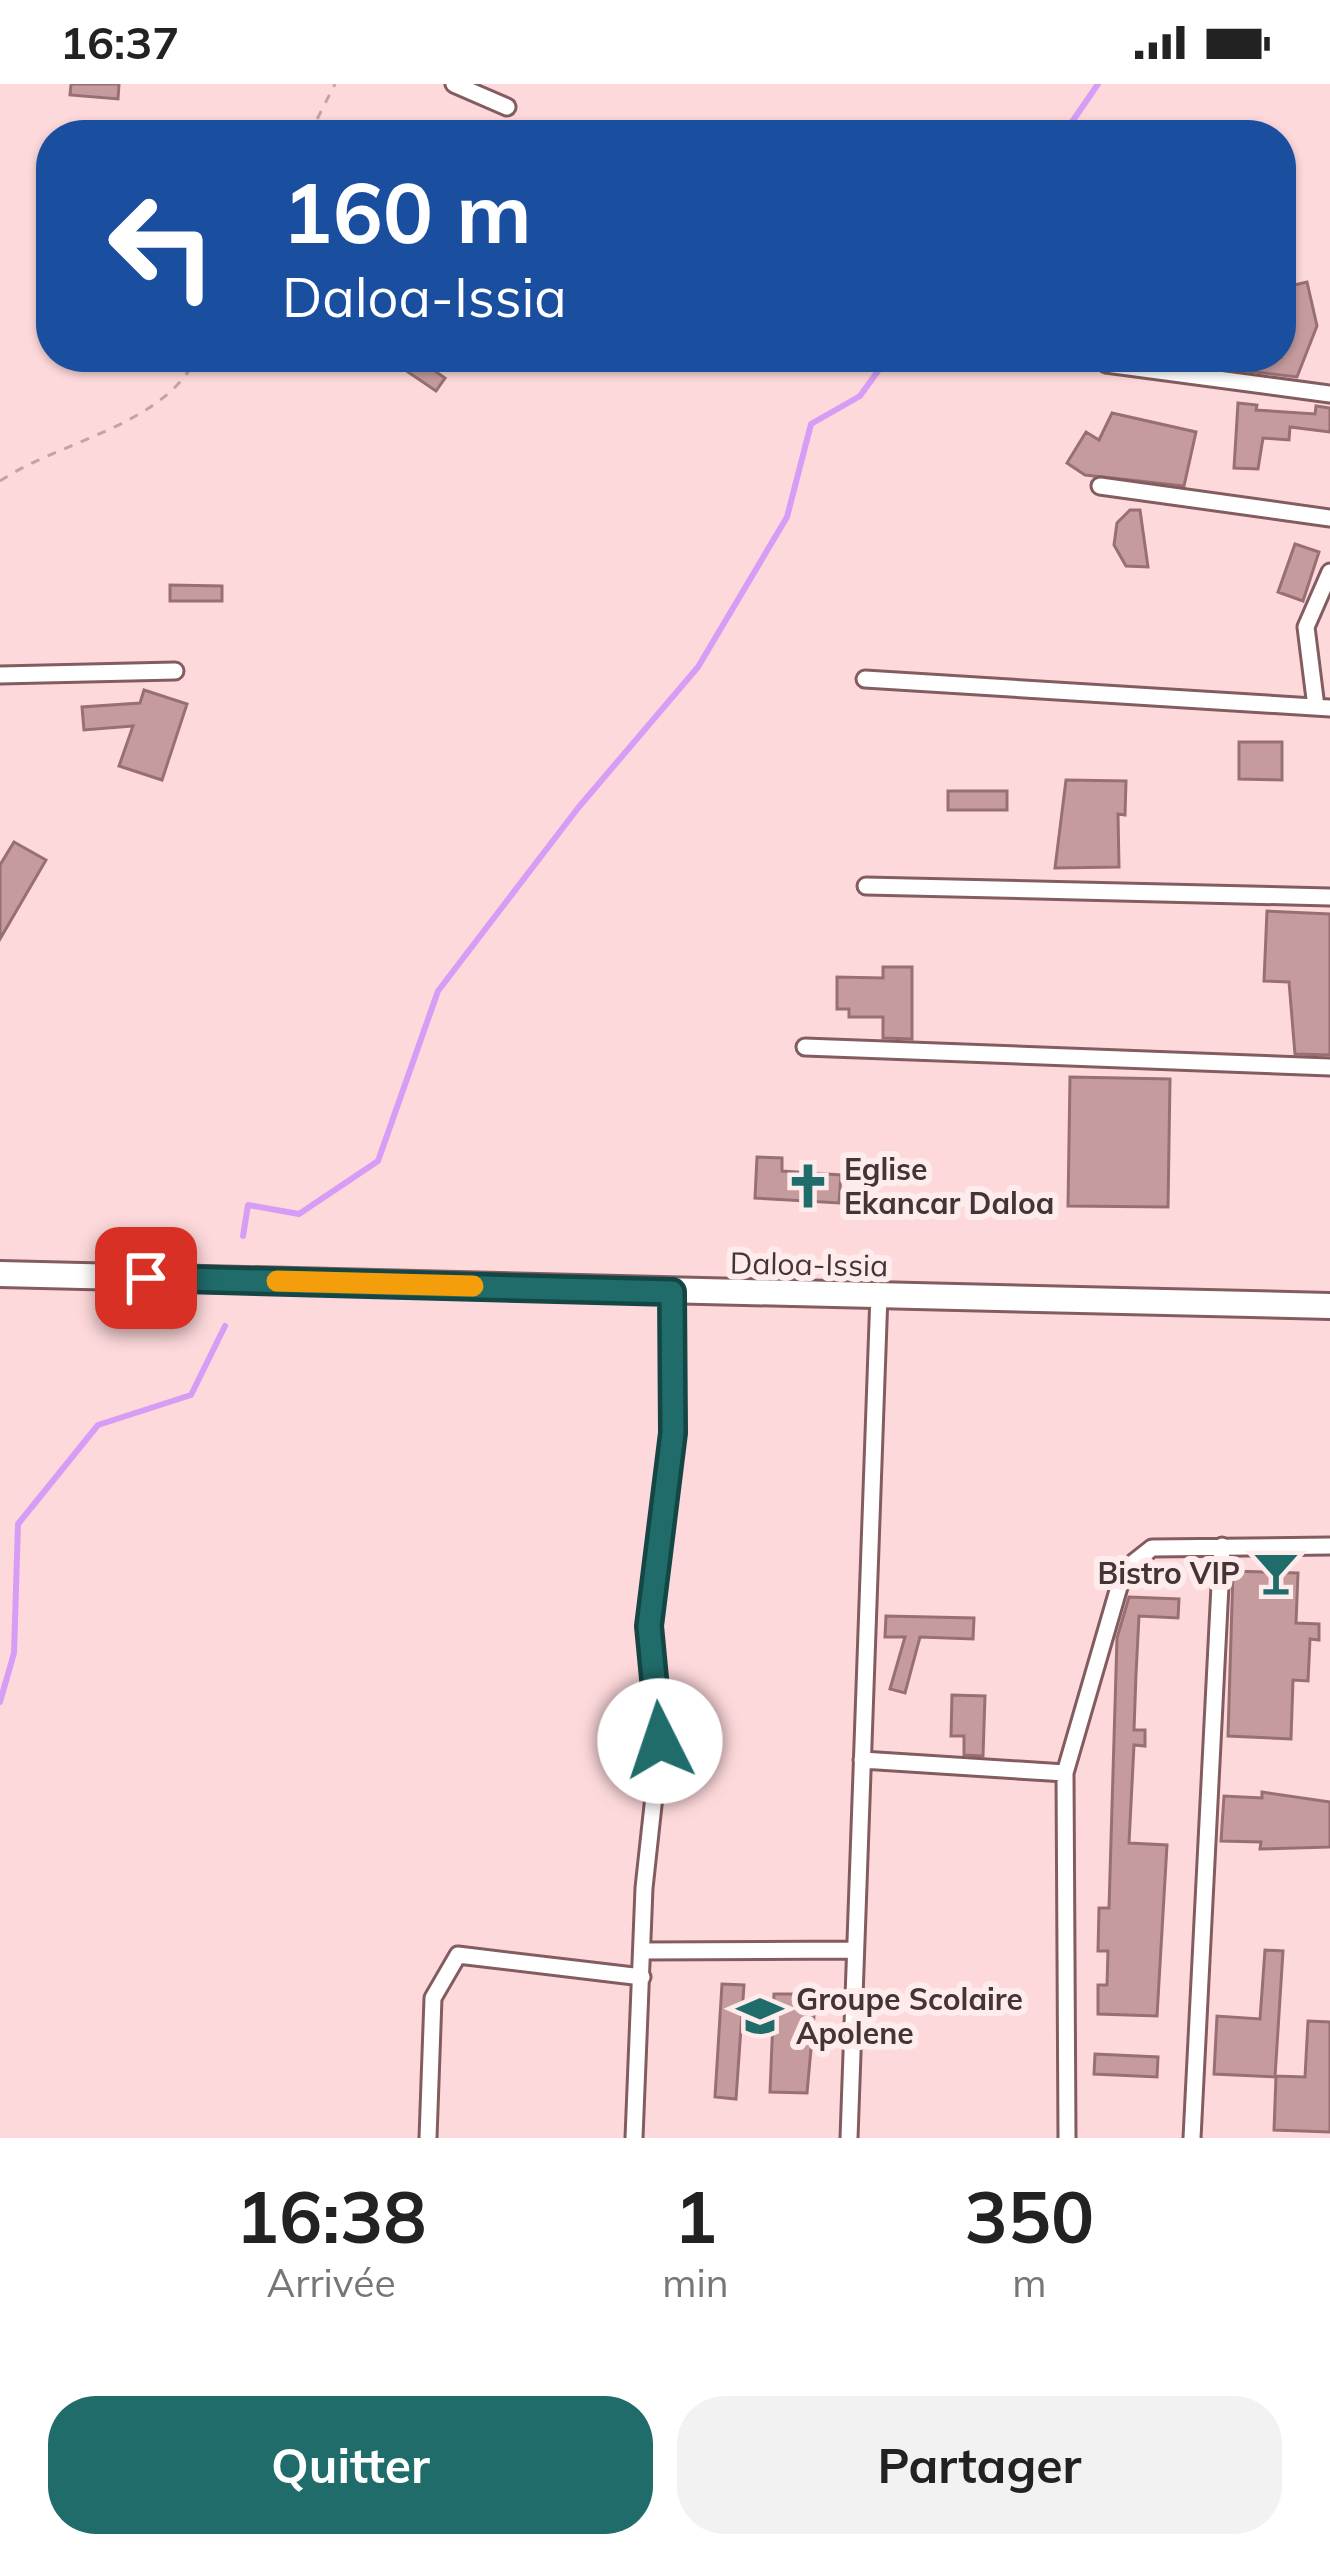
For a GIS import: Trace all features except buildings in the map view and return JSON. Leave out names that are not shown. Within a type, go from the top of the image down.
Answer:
[{"type":"main road","name":"Daloa-Issia","points":[[0,1274],[1330,1306]]},
{"type":"street","points":[[454,84],[506,107]]},
{"type":"street","points":[[1166,372],[1330,394]]},
{"type":"street","points":[[1100,486],[1330,518]]},
{"type":"street","points":[[865,680],[1323,708],[1306,627],[1330,572]]},
{"type":"street","points":[[0,675],[175,671]]},
{"type":"street","points":[[866,886],[1330,897]]},
{"type":"street","points":[[805,1047],[1330,1067]]},
{"type":"street","points":[[634,2138],[660,1741],[649,1626],[673,1433],[672,1292]]},
{"type":"street","points":[[849,2138],[880,1294]]},
{"type":"street","points":[[1192,2138],[1222,1546]]},
{"type":"street","points":[[1067,2138],[1065,1773],[1119,1587],[1133,1563],[1152,1548],[1330,1546]]},
{"type":"street","points":[[862,1760],[1065,1773]]},
{"type":"street","points":[[643,1951],[855,1950]]},
{"type":"street","points":[[428,2138],[433,1998],[458,1955],[642,1977]]},
{"type":"path","points":[[317,120],[335,84]]},
{"type":"path","points":[[0,482],[128,420],[189,372]]},
{"type":"waterway","points":[[1073,120],[1098,84]]},
{"type":"waterway","points":[[243,1236],[248,1205],[299,1214],[378,1161],[438,991],[578,808],[698,667],[787,517],[811,424],[860,396],[877,372]]},
{"type":"waterway","points":[[0,1702],[14,1653],[18,1524],[98,1425],[191,1395],[225,1326]]},
{"type":"slow traffic","points":[[277,1281],[473,1286]]},
{"type":"place","name":"Eglise Ekancar Daloa","points":[[808,1186]]},
{"type":"place","name":"Bistro VIP","points":[[1276,1573]]},
{"type":"place","name":"Groupe Scolaire Apolene","points":[[760,2016]]},
{"type":"route","points":[[146,1278],[672,1292],[673,1433],[649,1626],[660,1741]]}]
